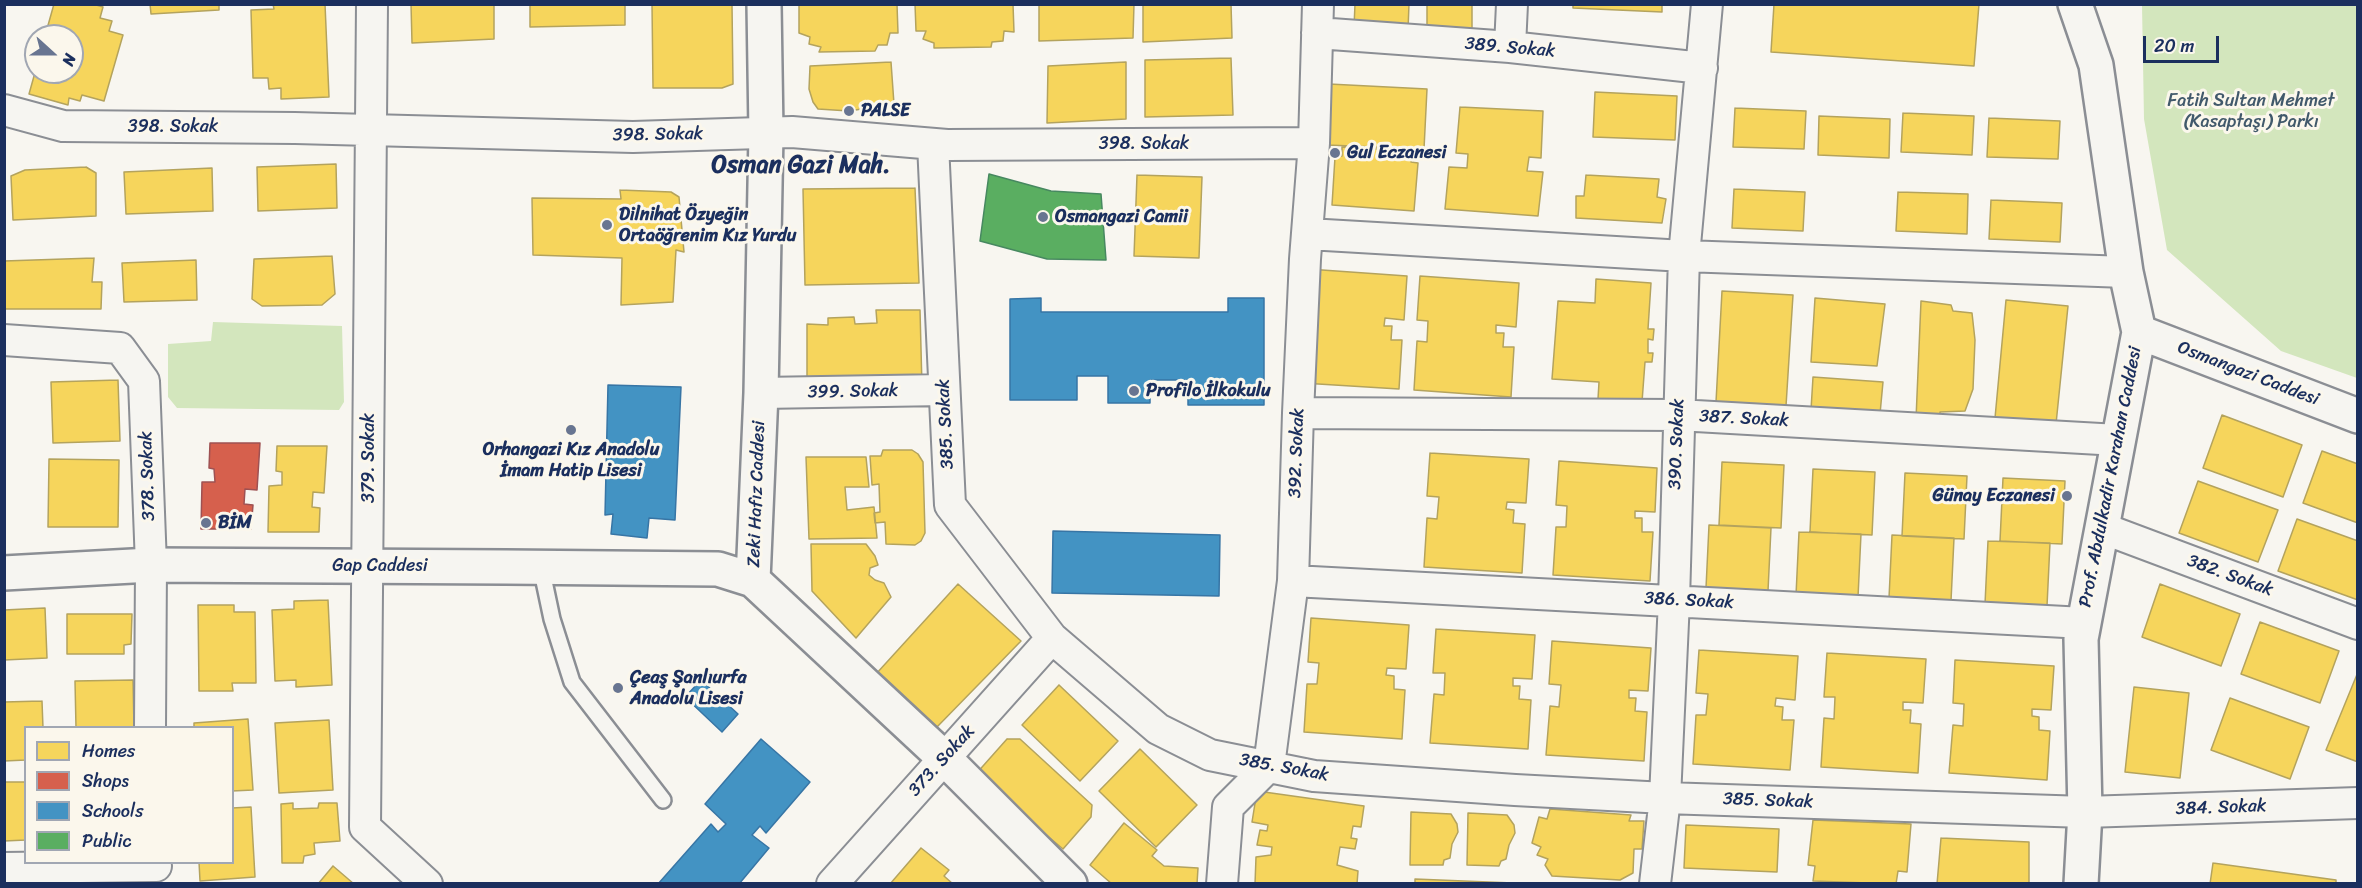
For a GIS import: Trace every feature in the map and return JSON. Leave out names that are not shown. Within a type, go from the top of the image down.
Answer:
[{"type":"street","name":"379. Sokak","points":[[372,4],[365,827],[427,884]]},
{"type":"street","name":"Zeki Hafız Caddesi","points":[[764,4],[766,134],[761,393],[753,580],[944,758],[1070,884]]},
{"type":"street","points":[[1510,47],[1512,4]]},
{"type":"street","name":"390. Sokak","points":[[1655,884],[1665,798],[1674,600],[1684,256],[1707,4]]},
{"type":"street","name":"Prof. Abdulkadir Karahan Caddesi","points":[[2075,4],[2097,65],[2126,272],[2139,332],[2081,639],[2085,812],[2081,884]]},
{"type":"street","name":"389. Sokak","points":[[1318,19],[1510,47],[1702,68]]},
{"type":"street","name":"392. Sokak","points":[[1269,766],[1293,580],[1298,412],[1314,143],[1318,19]]},
{"type":"street","name":"398. Sokak","points":[[4,110],[63,126],[371,129],[633,137],[792,132],[933,144],[1314,143]]},
{"type":"street","name":"385. Sokak","points":[[933,144],[950,505],[1052,638],[1158,729],[1210,755],[1314,776],[1665,798],[2085,812]]},
{"type":"street","points":[[1308,234],[1684,256],[2126,272]]},
{"type":"street","name":"Osmangazi Caddesi","points":[[2139,332],[2358,416]]},
{"type":"street","name":"378. Sokak","points":[[4,340],[120,348],[144,381],[151,565],[150,726]]},
{"type":"street","name":"399. Sokak","points":[[761,393],[944,390]]},
{"type":"street","name":"387. Sokak","points":[[1298,412],[1678,415],[2118,440]]},
{"type":"street","name":"382. Sokak","points":[[2102,528],[2358,624]]},
{"type":"street","name":"Gap Caddesi","points":[[4,573],[151,565],[541,567],[718,569],[753,580]]},
{"type":"street","name":"386. Sokak","points":[[1293,580],[2084,623]]},
{"type":"street","name":"373. Sokak","points":[[832,884],[1052,638]]},
{"type":"street","points":[[1222,884],[1228,807],[1269,766]]},
{"type":"street","name":"384. Sokak","points":[[2085,812],[2358,803]]},
{"type":"street","points":[[4,868],[156,871]]},
{"type":"lane","points":[[541,567],[552,619],[572,682],[663,800]]},
{"type":"green space","name":"Fatih Sultan Mehmet (Kasaptaşı) Parkı","points":[[2142,5],[2357,5],[2357,378],[2281,351],[2167,250],[2144,119]]},
{"type":"green space","points":[[213,322],[342,326],[344,402],[339,410],[177,408],[168,397],[168,344],[211,341]]},
{"type":"building: Homes","points":[[54,4],[93,4],[103,7],[100,18],[112,21],[109,31],[123,35],[104,101],[82,95],[80,101],[69,98],[68,105],[29,94],[32,84],[84,84],[84,24],[48,24]]},
{"type":"building: Homes","points":[[150,4],[219,4],[219,10],[151,14]]},
{"type":"building: Homes","points":[[273,4],[325,4],[329,97],[281,99],[281,88],[269,89],[268,78],[253,78],[251,10],[274,9]]},
{"type":"building: Homes","points":[[411,4],[494,4],[494,39],[412,43]]},
{"type":"building: Homes","points":[[530,4],[625,4],[625,25],[530,27]]},
{"type":"building: Homes","points":[[652,4],[732,4],[733,84],[722,88],[653,88]]},
{"type":"building: Homes","points":[[799,4],[897,4],[898,33],[890,33],[887,45],[878,45],[875,51],[819,52],[821,47],[809,44],[810,37],[799,33]]},
{"type":"building: Homes","points":[[915,4],[1013,4],[1014,32],[1004,31],[1003,41],[992,42],[991,47],[934,48],[934,43],[923,39],[926,31],[916,31]]},
{"type":"building: Homes","points":[[1039,4],[1134,4],[1133,38],[1039,41]]},
{"type":"building: Homes","points":[[1143,4],[1231,4],[1232,38],[1143,42]]},
{"type":"building: Homes","points":[[1355,4],[1409,4],[1408,30],[1354,27]]},
{"type":"building: Homes","points":[[1427,4],[1472,4],[1472,29],[1427,29]]},
{"type":"building: Homes","points":[[1573,4],[1662,4],[1662,12],[1573,8]]},
{"type":"building: Homes","points":[[1774,4],[1979,4],[1974,66],[1771,52]]},
{"type":"building: Homes","points":[[1231,58],[1233,115],[1145,117],[1145,60]]},
{"type":"building: Homes","points":[[891,62],[894,104],[849,111],[818,109],[813,102],[809,89],[810,66]]},
{"type":"building: Homes","points":[[1126,62],[1126,119],[1047,123],[1048,66]]},
{"type":"building: Homes","points":[[1329,84],[1427,89],[1424,149],[1327,145]]},
{"type":"building: Homes","points":[[1595,92],[1677,96],[1675,140],[1593,137]]},
{"type":"building: Homes","points":[[1460,107],[1543,111],[1541,158],[1529,157],[1527,171],[1543,172],[1538,216],[1445,209],[1449,167],[1467,168],[1468,154],[1456,153]]},
{"type":"building: Homes","points":[[1735,108],[1806,111],[1804,149],[1733,147]]},
{"type":"building: Homes","points":[[1903,113],[1974,116],[1972,155],[1901,152]]},
{"type":"building: Homes","points":[[1819,116],[1890,119],[1889,158],[1818,155]]},
{"type":"building: Homes","points":[[1989,118],[2060,121],[2058,159],[1987,157]]},
{"type":"building: Homes","points":[[1342,147],[1412,151],[1411,162],[1418,163],[1414,211],[1332,205],[1335,157],[1342,156]]},
{"type":"building: Homes","points":[[336,164],[337,208],[258,211],[257,167]]},
{"type":"building: Homes","points":[[86,167],[96,173],[96,216],[13,220],[11,176],[25,170]]},
{"type":"building: Homes","points":[[212,168],[213,211],[126,214],[124,172]]},
{"type":"building: Homes","points":[[1137,175],[1202,177],[1199,258],[1134,256]]},
{"type":"building: Homes","points":[[1586,175],[1659,179],[1657,197],[1666,199],[1662,223],[1576,218],[1576,196],[1584,196]]},
{"type":"building: Homes","points":[[915,188],[919,283],[805,285],[803,189]]},
{"type":"building: Homes","points":[[1734,189],[1805,192],[1803,231],[1732,228]]},
{"type":"building: Homes","name":"Dilnihat Özyeğin Ortaöğrenim Kız Yurdu","points":[[620,190],[671,192],[679,197],[684,252],[676,250],[673,302],[621,305],[622,258],[533,255],[532,198],[621,199]]},
{"type":"building: Homes","points":[[1898,192],[1968,194],[1967,234],[1896,231]]},
{"type":"building: Homes","points":[[1991,200],[2062,203],[2060,242],[1989,239]]},
{"type":"building: Homes","points":[[332,256],[335,294],[322,305],[262,306],[252,299],[254,259]]},
{"type":"building: Homes","points":[[94,258],[92,282],[102,282],[101,309],[4,309],[4,261]]},
{"type":"building: Homes","points":[[196,260],[197,300],[124,302],[122,263]]},
{"type":"building: Homes","points":[[1308,269],[1407,276],[1404,320],[1385,318],[1384,326],[1392,326],[1391,340],[1402,340],[1399,389],[1302,383]]},
{"type":"building: Homes","points":[[1420,276],[1519,283],[1516,327],[1496,325],[1496,333],[1504,333],[1503,347],[1514,347],[1511,397],[1414,390],[1417,341],[1427,342],[1428,321],[1417,320]]},
{"type":"building: Homes","points":[[1596,279],[1651,283],[1648,329],[1654,329],[1653,340],[1648,339],[1648,353],[1653,353],[1652,362],[1645,362],[1642,402],[1598,399],[1599,382],[1552,379],[1558,301],[1595,303]]},
{"type":"building: Homes","points":[[1722,291],[1793,295],[1786,406],[1716,402]]},
{"type":"building: Homes","points":[[1815,298],[1885,304],[1877,366],[1811,362]]},
{"type":"building: Homes","points":[[2006,300],[2068,306],[2056,424],[1995,418]]},
{"type":"building: Homes","points":[[1921,301],[1951,305],[1953,311],[1972,313],[1975,340],[1973,389],[1965,411],[1940,412],[1940,421],[1916,419]]},
{"type":"building: Homes","points":[[876,310],[920,310],[922,387],[807,387],[807,324],[828,325],[828,318],[854,317],[855,324],[877,323]]},
{"type":"building: Homes","points":[[1813,377],[1883,382],[1880,414],[1811,410]]},
{"type":"building: Homes","points":[[118,380],[120,441],[53,443],[51,382]]},
{"type":"building: Homes","points":[[2222,415],[2302,445],[2283,497],[2203,468]]},
{"type":"building: Homes","points":[[277,446],[327,446],[324,493],[313,492],[312,507],[320,508],[319,532],[268,532],[269,486],[282,485],[282,472],[276,471]]},
{"type":"building: Homes","points":[[883,450],[912,450],[923,462],[925,533],[921,541],[915,545],[886,544],[885,522],[875,523],[874,513],[880,512],[879,484],[872,485],[870,456],[881,456]]},
{"type":"building: Homes","points":[[2322,451],[2358,464],[2358,523],[2303,503]]},
{"type":"building: Homes","points":[[1430,453],[1529,459],[1526,503],[1507,502],[1506,509],[1514,510],[1513,523],[1525,524],[1522,573],[1424,567],[1427,518],[1437,519],[1439,497],[1427,496]]},
{"type":"building: Homes","points":[[806,457],[866,457],[869,487],[845,487],[847,510],[874,507],[877,538],[809,539]]},
{"type":"building: Homes","points":[[49,459],[119,460],[118,527],[48,527]]},
{"type":"building: Homes","points":[[1559,461],[1657,468],[1655,512],[1635,511],[1635,518],[1642,518],[1642,532],[1653,532],[1650,581],[1553,575],[1556,527],[1566,527],[1567,506],[1556,505]]},
{"type":"building: Homes","points":[[1722,462],[1784,465],[1781,528],[1719,525]]},
{"type":"building: Homes","points":[[1813,469],[1875,472],[1872,535],[1810,532]]},
{"type":"building: Homes","points":[[1905,473],[1967,476],[1964,539],[1902,536]]},
{"type":"building: Homes","points":[[2003,478],[2065,481],[2062,544],[2000,541]]},
{"type":"building: Homes","points":[[2198,481],[2278,510],[2258,562],[2179,533]]},
{"type":"building: Homes","points":[[2297,519],[2358,541],[2358,600],[2278,571]]},
{"type":"building: Homes","points":[[1709,525],[1771,528],[1768,591],[1706,588]]},
{"type":"building: Homes","points":[[1799,532],[1861,534],[1858,597],[1796,595]]},
{"type":"building: Homes","points":[[1892,535],[1954,538],[1951,601],[1889,598]]},
{"type":"building: Homes","points":[[1988,541],[2050,543],[2047,606],[1985,604]]},
{"type":"building: Homes","points":[[811,544],[866,544],[875,556],[878,565],[870,568],[869,575],[884,583],[891,597],[856,638],[812,591]]},
{"type":"building: Homes","points":[[958,584],[1021,641],[936,728],[876,674]]},
{"type":"building: Homes","points":[[2160,584],[2240,614],[2221,666],[2142,637]]},
{"type":"building: Homes","points":[[328,600],[332,685],[296,687],[296,680],[275,681],[272,610],[294,609],[294,601]]},
{"type":"building: Homes","points":[[198,605],[234,605],[234,612],[255,612],[256,683],[232,683],[233,691],[199,691]]},
{"type":"building: Homes","points":[[45,608],[47,658],[4,660],[4,610]]},
{"type":"building: Homes","points":[[67,614],[132,614],[131,644],[124,645],[124,654],[67,654]]},
{"type":"building: Homes","points":[[1311,618],[1409,625],[1406,669],[1387,668],[1386,675],[1394,676],[1394,689],[1405,690],[1402,739],[1304,732],[1307,684],[1317,684],[1319,663],[1308,662]]},
{"type":"building: Homes","points":[[2260,622],[2339,651],[2320,703],[2241,674]]},
{"type":"building: Homes","points":[[1436,629],[1535,635],[1532,679],[1513,678],[1513,686],[1520,686],[1519,699],[1531,700],[1528,749],[1430,743],[1434,694],[1444,695],[1445,673],[1433,673]]},
{"type":"building: Homes","points":[[1552,641],[1651,648],[1648,691],[1629,690],[1629,698],[1636,698],[1635,711],[1647,712],[1644,761],[1546,755],[1550,706],[1559,707],[1561,685],[1549,684]]},
{"type":"building: Homes","points":[[1699,650],[1798,656],[1795,700],[1776,698],[1775,706],[1783,707],[1782,720],[1794,720],[1790,770],[1693,764],[1696,715],[1706,715],[1708,694],[1696,693]]},
{"type":"building: Homes","points":[[1827,653],[1926,659],[1923,703],[1903,702],[1903,710],[1911,710],[1910,723],[1921,724],[1918,773],[1821,767],[1824,718],[1834,719],[1835,697],[1824,697]]},
{"type":"building: Homes","points":[[1955,660],[2054,666],[2051,710],[2032,709],[2032,716],[2039,717],[2039,730],[2050,731],[2047,780],[1949,773],[1953,725],[1963,726],[1964,704],[1953,703]]},
{"type":"building: Homes","points":[[2358,672],[2358,762],[2326,750]]},
{"type":"building: Homes","points":[[133,680],[134,726],[76,726],[75,681]]},
{"type":"building: Homes","points":[[1059,685],[1118,741],[1080,781],[1022,725]]},
{"type":"building: Homes","points":[[2134,687],[2189,693],[2180,778],[2125,772]]},
{"type":"building: Homes","points":[[2230,698],[2309,727],[2290,779],[2211,750]]},
{"type":"building: Homes","points":[[42,701],[43,726],[24,726],[24,760],[4,761],[4,702]]},
{"type":"building: Homes","points":[[248,719],[253,790],[234,791],[234,726],[194,726],[194,723]]},
{"type":"building: Homes","points":[[329,720],[333,790],[279,793],[275,723]]},
{"type":"building: Homes","points":[[1007,739],[1020,739],[1092,805],[1091,817],[1063,849],[975,775]]},
{"type":"building: Homes","points":[[1140,749],[1197,805],[1156,847],[1099,791]]},
{"type":"building: Homes","points":[[4,782],[24,782],[24,840],[4,841]]},
{"type":"building: Homes","points":[[1257,791],[1364,806],[1361,827],[1353,826],[1351,838],[1357,839],[1355,849],[1340,847],[1337,865],[1358,871],[1357,884],[1255,884],[1256,857],[1271,855],[1272,847],[1257,845],[1260,830],[1267,831],[1268,825],[1252,822]]},
{"type":"building: Homes","points":[[293,803],[293,809],[318,808],[319,803],[337,803],[340,841],[314,843],[315,854],[304,856],[303,863],[282,863],[281,804]]},
{"type":"building: Homes","points":[[251,807],[255,877],[200,881],[199,864],[234,864],[234,808]]},
{"type":"building: Homes","points":[[1550,809],[1631,815],[1629,821],[1644,821],[1642,849],[1634,849],[1633,873],[1620,880],[1552,876],[1545,865],[1548,859],[1537,855],[1541,847],[1532,843],[1539,817],[1547,819]]},
{"type":"building: Homes","points":[[1411,812],[1451,814],[1457,824],[1458,832],[1452,844],[1450,858],[1444,860],[1443,865],[1410,865]]},
{"type":"building: Homes","points":[[1468,813],[1507,815],[1514,825],[1515,833],[1506,859],[1501,861],[1499,866],[1467,865]]},
{"type":"building: Homes","points":[[1813,820],[1911,824],[1907,872],[1898,871],[1896,884],[1813,881],[1815,866],[1808,865]]},
{"type":"building: Homes","points":[[1124,823],[1157,850],[1152,856],[1164,866],[1198,868],[1197,884],[1112,884],[1090,865]]},
{"type":"building: Homes","points":[[1686,825],[1779,829],[1777,872],[1684,868]]},
{"type":"building: Homes","points":[[1941,838],[2029,842],[2029,884],[1937,884]]},
{"type":"building: Homes","points":[[921,848],[949,870],[944,876],[953,884],[890,884]]},
{"type":"building: Homes","points":[[2213,863],[2336,880],[2336,884],[2210,884]]},
{"type":"building: Homes","points":[[333,866],[354,884],[318,884]]},
{"type":"building: Homes","points":[[1415,879],[1513,883],[1513,884],[1415,884]]},
{"type":"building: Shops","points":[[210,443],[260,443],[257,490],[245,489],[244,504],[253,505],[251,529],[201,529],[202,482],[215,482],[214,469],[209,468]]},
{"type":"building: Schools","points":[[1041,298],[1041,312],[1228,312],[1228,298],[1264,298],[1264,405],[1188,405],[1188,380],[1150,380],[1150,403],[1108,403],[1108,376],[1077,376],[1077,400],[1010,400],[1010,299]]},
{"type":"building: Schools","name":"Orhangazi Kız Anadolu İmam Hatip Lisesi","points":[[608,385],[681,387],[675,520],[649,518],[647,538],[611,534],[613,514],[605,515]]},
{"type":"building: Schools","points":[[1053,531],[1220,535],[1219,596],[1052,593]]},
{"type":"building: Schools","points":[[701,680],[738,714],[722,732],[685,697]]},
{"type":"building: Schools","points":[[761,739],[810,782],[766,833],[760,826],[752,835],[769,848],[739,884],[658,884],[711,824],[718,832],[726,824],[705,804]]},
{"type":"building: Public","name":"Osmangazi Camii","points":[[989,174],[1051,191],[1101,194],[1106,260],[1047,259],[980,241]]},
{"type":"place","name":"PALSE","points":[[849,111]]},
{"type":"place","name":"Gul Eczanesi","points":[[1335,153]]},
{"type":"place","name":"Osmangazi Camii","points":[[1043,217]]},
{"type":"place","name":"Dilnihat Özyeğin Ortaöğrenim Kız Yurdu","points":[[607,225]]},
{"type":"place","name":"Profilo İlkokulu","points":[[1134,391]]},
{"type":"place","name":"Orhangazi Kız Anadolu İmam Hatip Lisesi","points":[[571,430]]},
{"type":"place","name":"Günay Eczanesi","points":[[2067,496]]},
{"type":"place","name":"BİM","points":[[206,523]]},
{"type":"place","name":"Çeaş Şanlıurfa Anadolu Lisesi","points":[[618,688]]},
{"type":"district","name":"Osman Gazi Mah.","points":[[801,166]]}]
